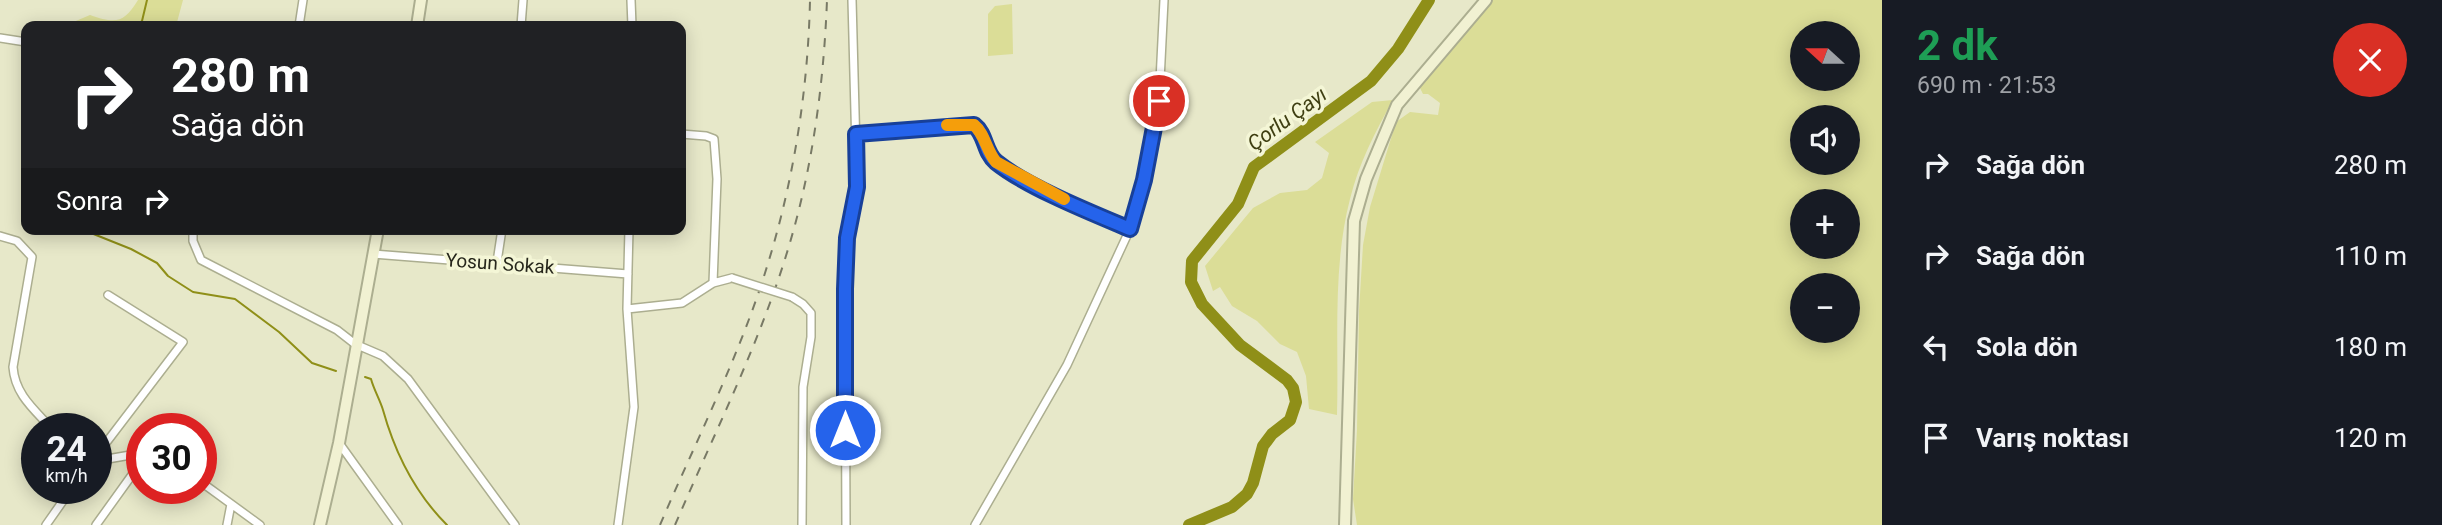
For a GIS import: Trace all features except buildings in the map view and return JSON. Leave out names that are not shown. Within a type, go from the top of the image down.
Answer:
[{"type":"street","points":[[300,21],[303,0]]},
{"type":"street","points":[[418,21],[421,0]]},
{"type":"street","points":[[521,21],[523,0]]},
{"type":"street","points":[[631,0],[632,21]]},
{"type":"street","points":[[846,525],[845,289],[847,238],[857,187],[852,0]]},
{"type":"street","points":[[975,525],[1067,365],[1130,229],[1144,180],[1159,101],[1164,0]]},
{"type":"street","points":[[1345,525],[1354,221],[1366,179],[1397,105],[1486,0]]},
{"type":"street","points":[[0,38],[21,41]]},
{"type":"street","points":[[856,134],[974,125],[981,133],[987,152],[996,162],[1057,195],[1130,229]]},
{"type":"street","points":[[686,134],[714,139],[717,179],[713,284]]},
{"type":"street","points":[[193,235],[201,260],[337,330],[355,344],[383,356],[408,379],[515,525]]},
{"type":"street","points":[[320,525],[339,443],[377,235]]},
{"type":"street","points":[[497,262],[501,235]]},
{"type":"street","points":[[618,525],[634,407],[627,309],[628,235]]},
{"type":"street","points":[[0,236],[16,241],[25,247],[32,257],[13,367],[14,382],[20,394],[37,413]]},
{"type":"street","name":"Yosun Sokak","points":[[373,254],[628,274]]},
{"type":"street","points":[[627,309],[682,303],[713,284],[732,278],[792,297],[811,313],[811,337],[803,387],[802,525]]},
{"type":"street","points":[[108,295],[183,342],[112,435]]},
{"type":"street","points":[[339,443],[398,525]]},
{"type":"street","points":[[96,525],[126,483]]},
{"type":"street","points":[[217,494],[260,525]]},
{"type":"street","points":[[46,525],[61,504]]},
{"type":"street","points":[[227,525],[231,504]]},
{"type":"green space","points":[[138,0],[183,0],[177,21],[76,21],[90,15],[106,20],[119,20]]},
{"type":"green space","points":[[1490,0],[1882,0],[1882,525],[1357,525],[1353,499],[1363,245],[1370,207],[1396,122],[1410,112],[1438,115],[1440,103],[1428,94],[1423,94],[1420,88]]},
{"type":"green space","points":[[1012,4],[1013,54],[988,56],[988,14],[995,6]]},
{"type":"green space","points":[[1393,100],[1363,160],[1344,225],[1338,306],[1337,415],[1309,409],[1306,376],[1297,352],[1280,344],[1257,321],[1232,306],[1220,287],[1213,291],[1205,266],[1253,208],[1280,193],[1307,190],[1322,178],[1329,153],[1315,142],[1372,102]]},
{"type":"waterway","points":[[142,21],[147,0]]},
{"type":"waterway","name":"Çorlu Çayı","points":[[1189,525],[1232,507],[1247,494],[1253,483],[1263,446],[1272,434],[1290,420],[1296,402],[1293,388],[1287,380],[1240,345],[1202,304],[1191,282],[1192,261],[1238,204],[1254,167],[1371,81],[1398,49],[1429,0]]},
{"type":"waterway","points":[[96,235],[157,263],[168,276],[193,292],[235,299],[279,332],[312,363],[336,371]]},
{"type":"waterway","points":[[365,377],[371,379],[408,472],[425,500],[447,525]]},
{"type":"railway","points":[[660,525],[742,337],[775,240],[791,172],[802,104],[810,0]]},
{"type":"railway","points":[[675,525],[739,380],[782,270],[807,175],[817,117],[827,0]]},
{"type":"slow traffic","points":[[947,125],[974,125],[981,133],[987,152],[996,162],[1064,199]]},
{"type":"route","points":[[845,430],[845,289],[847,238],[857,187],[856,134],[946,125],[974,125],[981,133],[987,152],[996,162],[1080,207],[1130,229],[1144,180],[1159,101]]}]
